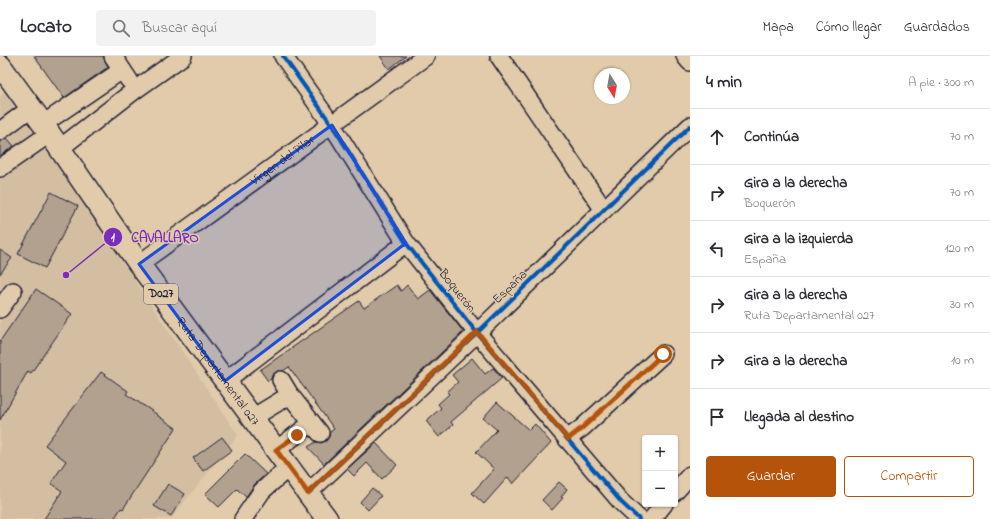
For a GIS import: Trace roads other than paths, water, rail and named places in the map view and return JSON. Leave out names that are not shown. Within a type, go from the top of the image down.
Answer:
[{"type":"main road","name":"Ruta Departamental 027","points":[[0,65],[139,264],[327,519]]},
{"type":"street","points":[[113,56],[135,90]]},
{"type":"street","points":[[0,168],[51,136],[135,90],[183,56]]},
{"type":"street","name":"Boquerón","points":[[283,56],[332,125],[406,243],[477,332],[621,502],[639,519]]},
{"type":"street","name":"Virgen del Pilar","points":[[139,264],[426,56]]},
{"type":"street","points":[[499,56],[604,210]]},
{"type":"street","points":[[685,56],[690,62]]},
{"type":"street","points":[[51,136],[122,70]]},
{"type":"street","points":[[0,130],[31,108]]},
{"type":"street","name":"España","points":[[308,493],[690,126]]},
{"type":"street","points":[[225,381],[406,243]]},
{"type":"street","points":[[0,309],[13,291]]},
{"type":"street","points":[[568,439],[663,354]]},
{"type":"street","points":[[276,450],[316,428],[281,380]]},
{"type":"street","points":[[252,418],[290,394]]},
{"type":"street","points":[[243,519],[262,492],[289,467]]},
{"type":"street","points":[[678,489],[690,475]]},
{"type":"street","points":[[652,519],[662,507]]},
{"type":"place","name":"CAVALLARO","points":[[66,275]]}]
